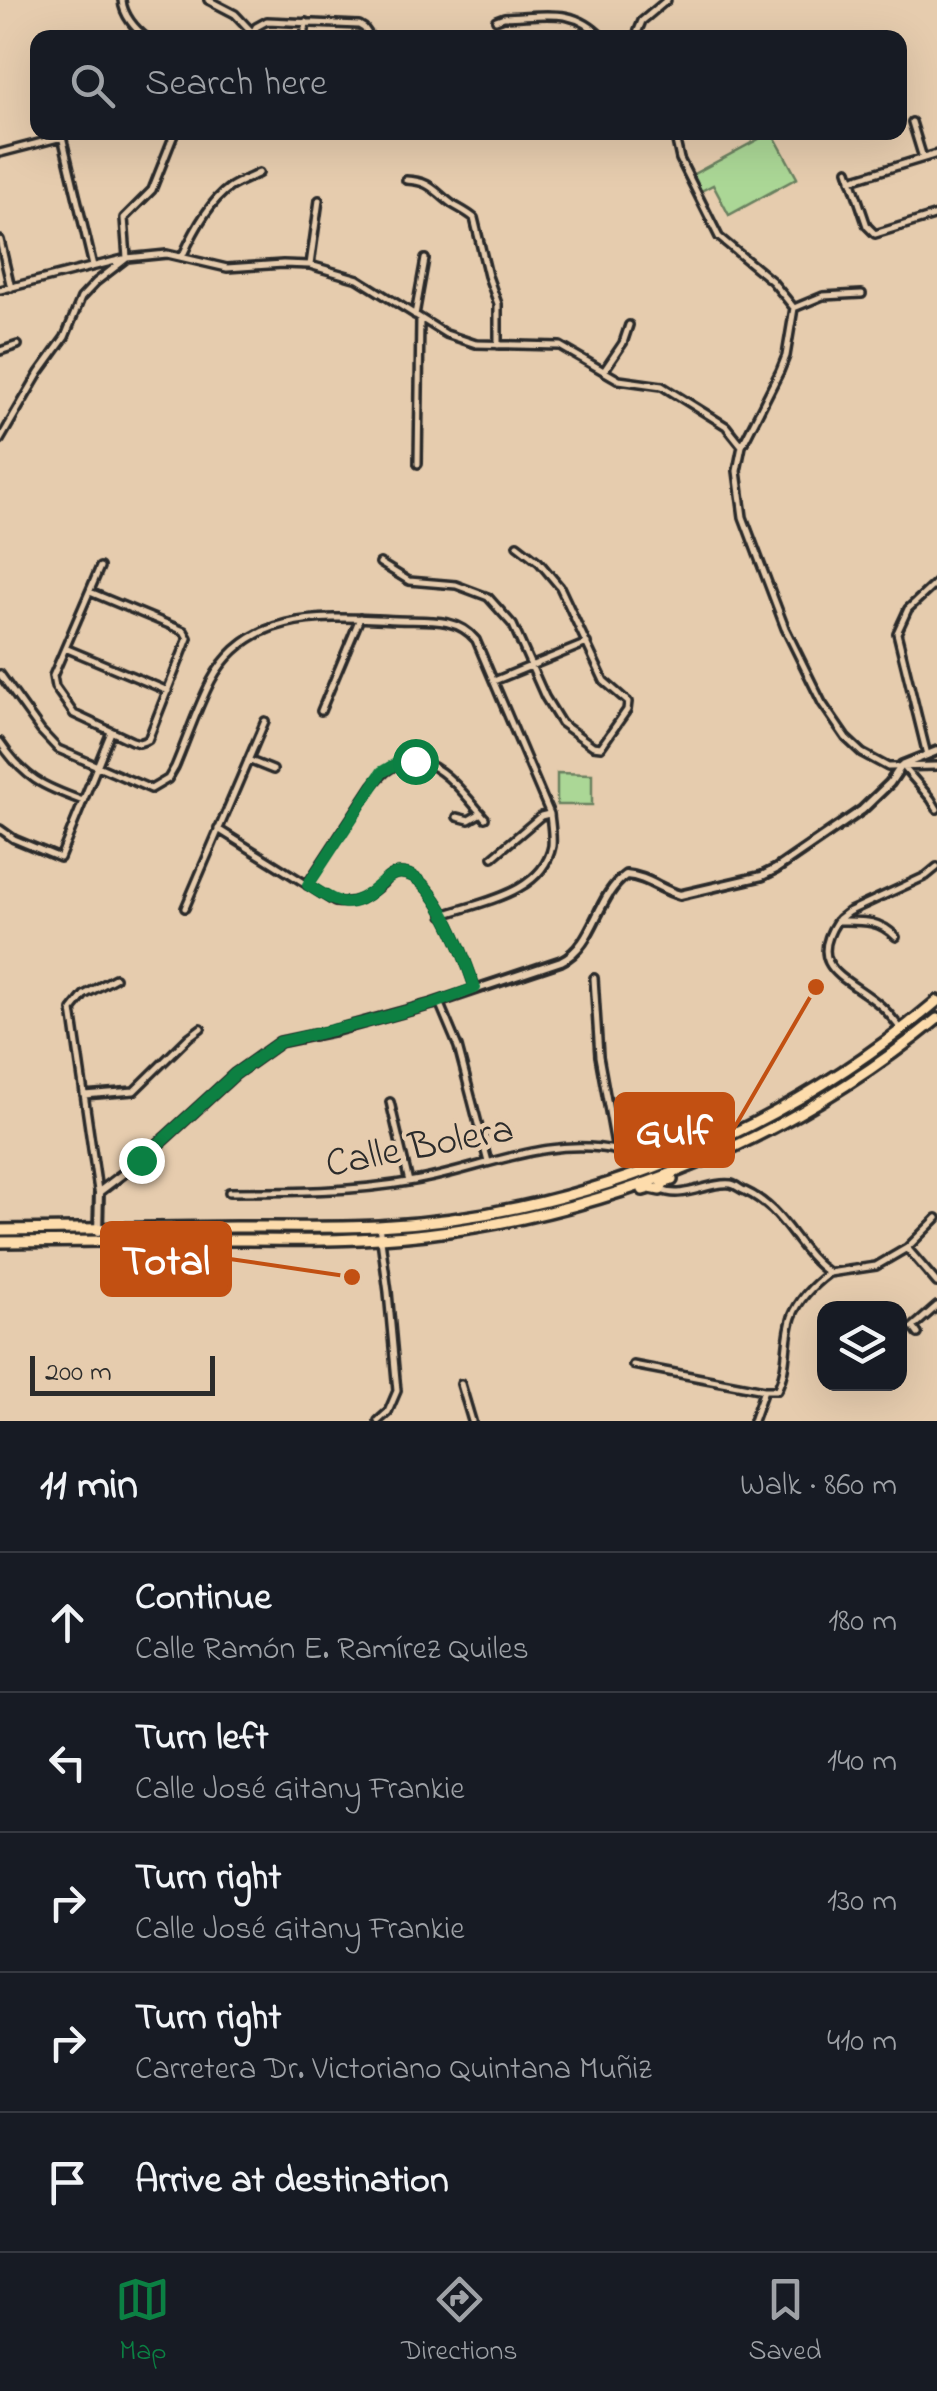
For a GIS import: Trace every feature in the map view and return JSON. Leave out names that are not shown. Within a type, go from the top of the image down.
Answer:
[{"type":"highway","points":[[0,1230],[379,1226],[502,1210],[584,1190],[679,1158],[795,1103],[902,1030],[937,1001]]},
{"type":"highway","points":[[0,1242],[381,1238],[517,1220],[606,1197],[698,1164],[771,1131],[829,1098],[937,1019]]},
{"type":"highway","points":[[617,1147],[679,1158]]},
{"type":"highway","points":[[617,1147],[638,1160],[640,1166],[635,1174]]},
{"type":"highway","points":[[606,1197],[650,1188],[660,1190],[663,1183],[690,1172],[698,1164]]},
{"type":"street","points":[[122,0],[137,30]]},
{"type":"street","points":[[208,0],[235,14],[247,30]]},
{"type":"street","points":[[638,30],[642,21],[667,0]]},
{"type":"street","points":[[496,20],[568,15],[582,19],[595,30]]},
{"type":"street","points":[[254,30],[267,21],[359,25],[365,30]]},
{"type":"street","points":[[305,30],[306,22]]},
{"type":"street","points":[[912,122],[923,158]]},
{"type":"street","points":[[0,153],[45,140]]},
{"type":"street","points":[[63,140],[93,266]]},
{"type":"street","points":[[127,258],[124,218],[152,190],[171,140]]},
{"type":"street","points":[[676,140],[680,158],[719,238],[772,281],[794,308],[786,356],[742,446],[737,471],[742,517],[785,628],[822,703],[846,738],[862,753],[888,766],[937,766]]},
{"type":"street","points":[[851,180],[937,154]]},
{"type":"street","points":[[848,170],[867,226],[874,234],[937,215]]},
{"type":"street","points":[[182,257],[218,198],[259,173]]},
{"type":"street","points":[[406,180],[430,185],[474,218],[498,304],[498,345]]},
{"type":"street","points":[[310,266],[319,200]]},
{"type":"street","points":[[0,240],[11,288]]},
{"type":"street","points":[[0,290],[127,258],[167,254],[227,268],[310,266],[358,279],[446,334],[476,344],[560,346],[620,380],[662,386],[726,426],[742,446]]},
{"type":"street","points":[[0,440],[65,337],[82,298],[127,258]]},
{"type":"street","points":[[418,464],[418,316],[425,259]]},
{"type":"street","points":[[794,308],[824,296],[862,294]]},
{"type":"street","points":[[604,371],[623,343],[629,324]]},
{"type":"street","points":[[0,351],[18,345]]},
{"type":"street","points":[[382,565],[409,581],[456,585],[488,597],[514,625],[545,698],[561,722],[593,746],[602,747],[627,710],[628,702],[604,681],[560,587],[539,562],[517,545]]},
{"type":"street","points":[[90,592],[184,632],[188,638],[148,740],[139,743],[74,714],[55,687],[52,676],[100,568]]},
{"type":"street","points":[[927,755],[896,633],[908,609],[937,582]]},
{"type":"street","points":[[0,674],[50,742],[151,789],[168,779],[175,767],[212,679],[241,646],[262,632],[282,623],[317,617],[437,621],[462,626],[476,640],[550,814],[552,844],[536,876],[512,892],[443,914]]},
{"type":"street","points":[[320,711],[360,618]]},
{"type":"street","points":[[494,681],[586,643]]},
{"type":"street","points":[[65,648],[168,691]]},
{"type":"street","points":[[185,908],[265,722]]},
{"type":"street","points":[[0,829],[60,858],[110,732]]},
{"type":"street","points":[[0,742],[26,775],[83,801]]},
{"type":"street","points":[[99,1192],[141,1160],[235,1074],[280,1042],[440,1002],[570,957],[615,885],[626,875],[640,876],[668,892],[680,894],[762,876],[862,810],[902,765],[937,751]]},
{"type":"street","points":[[248,760],[272,770]]},
{"type":"street","points":[[308,885],[382,772],[396,764],[415,761],[434,765],[452,779],[483,815],[469,820],[457,817]]},
{"type":"street","points":[[902,765],[937,809]]},
{"type":"street","points":[[506,856],[496,854],[541,816],[550,814]]},
{"type":"street","points":[[218,830],[335,902],[353,904],[392,874],[409,873],[420,880],[459,940],[475,988]]},
{"type":"street","points":[[902,1030],[880,1005],[835,973],[826,958],[826,938],[848,912],[926,876],[937,867]]},
{"type":"street","points":[[837,921],[872,920],[896,937]]},
{"type":"street","points":[[98,1241],[99,1192],[72,1010],[84,995],[115,978]]},
{"type":"street","points":[[594,978],[599,1056],[617,1147]]},
{"type":"street","points":[[440,1002],[458,1047],[488,1162]]},
{"type":"street","points":[[84,1095],[134,1091],[201,1028]]},
{"type":"street","points":[[390,1102],[409,1182]]},
{"type":"street","name":"Calle Bolera","points":[[229,1192],[322,1192],[409,1182],[547,1148],[654,1142]]},
{"type":"street","points":[[660,1190],[670,1194],[730,1184],[756,1196],[776,1211],[814,1262],[829,1272]]},
{"type":"street","points":[[632,1366],[776,1390],[782,1380],[792,1317],[804,1296],[829,1272],[876,1266],[907,1248],[937,1218]]},
{"type":"street","points":[[378,1421],[388,1412],[396,1391],[379,1226]]},
{"type":"street","points":[[907,1248],[937,1284]]},
{"type":"street","points":[[918,1334],[913,1327],[937,1306]]},
{"type":"street","points":[[460,1384],[472,1421]]},
{"type":"street","points":[[753,1421],[764,1390]]},
{"type":"green space","points":[[757,140],[776,140],[797,178],[729,215],[713,185],[699,192],[690,176]]},
{"type":"green space","points":[[557,773],[592,774],[592,805],[557,805]]},
{"type":"place","name":"Gulf","points":[[816,987]]},
{"type":"place","name":"Total","points":[[352,1277]]},
{"type":"route","points":[[141,1160],[235,1074],[280,1042],[432,1004],[475,988],[459,940],[420,880],[409,873],[392,874],[353,904],[335,902],[308,885],[382,772],[396,764],[415,761]]}]
